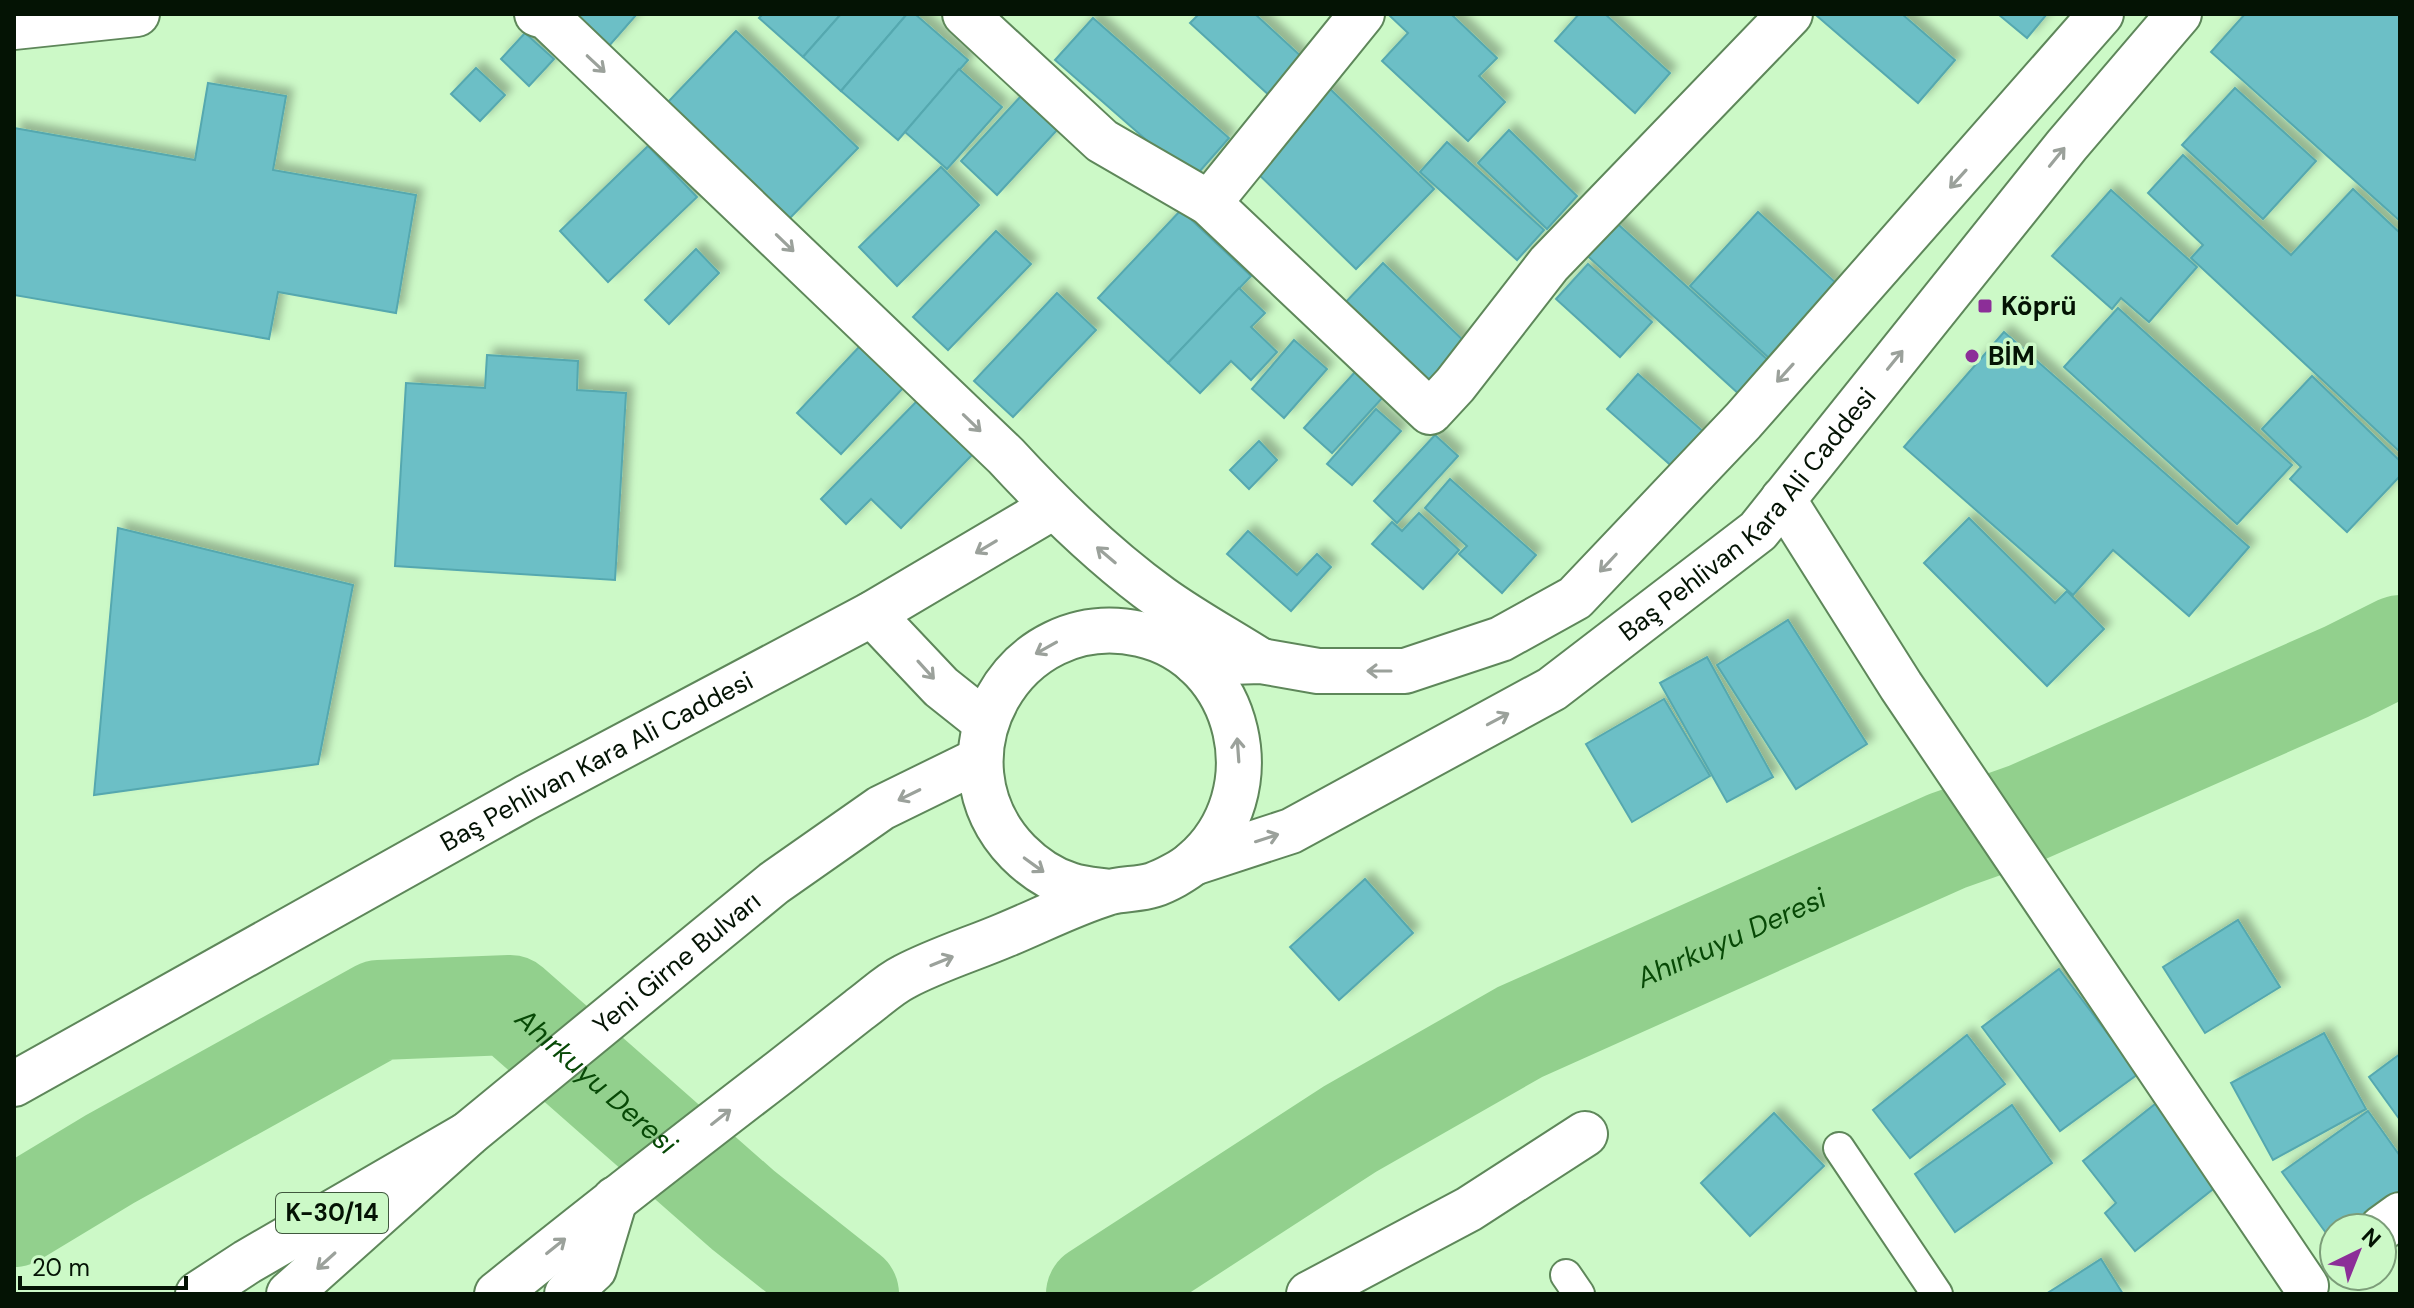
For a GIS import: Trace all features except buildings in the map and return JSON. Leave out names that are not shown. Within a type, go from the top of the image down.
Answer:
[{"type":"main road","points":[[14,27],[137,14]]},
{"type":"main road","points":[[537,14],[547,17],[686,149],[1107,556],[1162,599],[1261,661]]},
{"type":"main road","points":[[965,14],[1102,141],[1209,203],[1430,412],[1455,385],[1549,264],[1790,14]]},
{"type":"main road","points":[[1209,203],[1362,14]]},
{"type":"main road","points":[[1109,892],[1069,885],[1033,867],[1004,837],[985,801],[982,741],[1002,686],[1029,657],[1063,639],[1102,631],[1141,634],[1186,656],[1261,661],[1318,671],[1405,671],[1501,639],[1575,598],[1743,421],[2101,14]]},
{"type":"main road","name":"Baş Pehlivan Kara Ali Caddesi","points":[[1193,863],[1291,831],[1552,689],[1758,531],[2067,145],[2179,14]]},
{"type":"main road","points":[[1783,499],[1901,686],[2312,1282]]},
{"type":"main road","name":"Baş Pehlivan Kara Ali Caddesi","points":[[14,1084],[527,797],[872,614],[1053,507]]},
{"type":"main road","points":[[497,1294],[901,978],[1109,892],[1154,885],[1193,863],[1222,828],[1239,786],[1239,741],[1224,698],[1186,656],[1162,599]]},
{"type":"main road","points":[[872,614],[941,687],[982,741]]},
{"type":"main road","name":"Yeni Girne Bulvarı","points":[[289,1294],[468,1134],[774,883],[982,741]]},
{"type":"main road","name":"K-30/14","points":[[198,1294],[247,1262],[468,1134]]},
{"type":"main road","points":[[1309,1294],[1469,1209],[1585,1134]]},
{"type":"main road","points":[[567,1294],[594,1269],[615,1199]]},
{"type":"lane","points":[[1839,1148],[1937,1294]]},
{"type":"waterway","name":"Ahırkuyu Deresi","points":[[1096,1294],[1350,1129],[1520,1032],[1947,841],[2026,813],[2346,672],[2400,645]]},
{"type":"waterway","name":"Ahırkuyu Deresi","points":[[14,1217],[110,1159],[379,1010],[510,1005],[743,1210],[849,1294]]},
{"type":"place","name":"Köprü","points":[[1985,306]]},
{"type":"place","name":"BİM","points":[[1972,356]]}]
